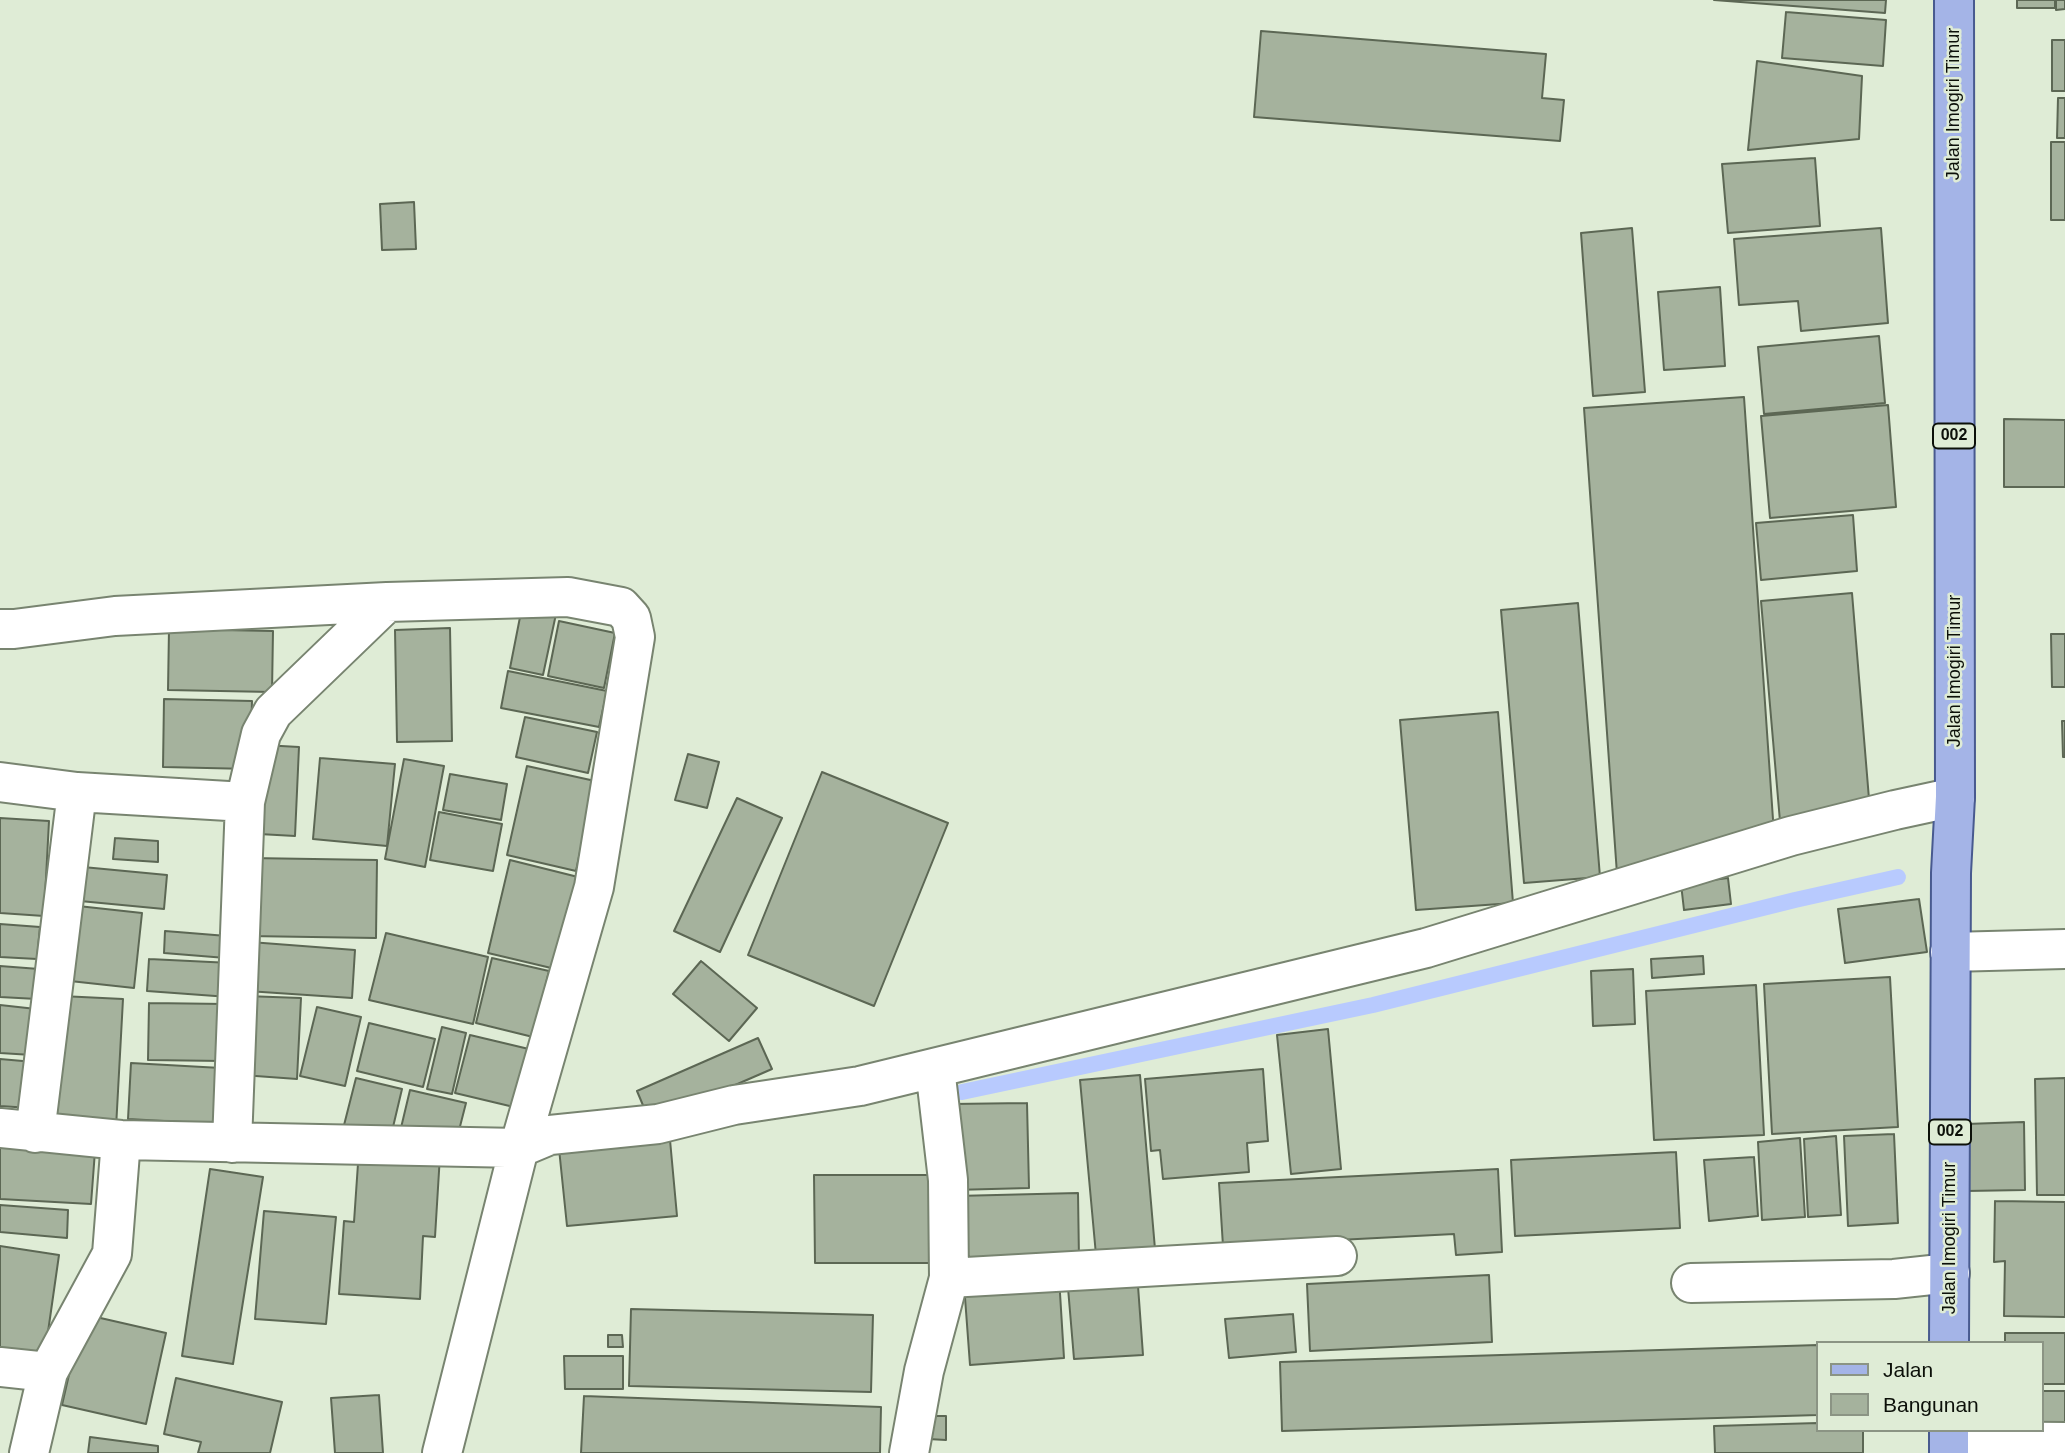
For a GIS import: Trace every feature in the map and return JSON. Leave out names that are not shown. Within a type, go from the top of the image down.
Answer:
[{"type":"main road","name":"Jalan Imogiri Timur","points":[[1949,1341],[1951,873],[1955,797],[1954,0]]},
{"type":"street","points":[[0,629],[115,616],[387,602],[568,597],[621,607],[631,618],[635,637],[594,887],[519,1148],[442,1453]]},
{"type":"street","points":[[232,1143],[245,802],[261,734],[273,712],[387,602]]},
{"type":"street","points":[[0,782],[77,792],[245,802]]},
{"type":"street","points":[[77,792],[17,1130],[121,1140],[519,1148],[550,1135],[658,1124],[734,1105],[860,1086],[1426,948],[1791,836],[1955,797]]},
{"type":"street","points":[[1951,937],[2065,949]]},
{"type":"street","points":[[909,1453],[924,1371],[949,1278],[948,1180],[935,1068]]},
{"type":"street","points":[[29,1453],[48,1372],[112,1254],[121,1140]]},
{"type":"street","points":[[949,1278],[1337,1256]]},
{"type":"street","points":[[1691,1283],[1894,1279],[1950,1273]]},
{"type":"street","points":[[0,1367],[48,1372]]},
{"type":"street","points":[[1949,1441],[2065,1441]]},
{"type":"building","points":[[1714,0],[1886,0],[1885,13]]},
{"type":"building","points":[[2017,0],[2055,0],[2055,8],[2017,8]]},
{"type":"building","points":[[2056,0],[2065,0],[2065,9],[2056,10]]},
{"type":"building","points":[[1786,12],[1886,20],[1883,66],[1782,58]]},
{"type":"building","points":[[1261,31],[1546,54],[1542,98],[1564,100],[1560,141],[1254,117]]},
{"type":"building","points":[[2052,40],[2065,40],[2065,91],[2052,91]]},
{"type":"building","points":[[1757,61],[1862,76],[1859,139],[1748,150]]},
{"type":"building","points":[[2058,98],[2065,98],[2065,138],[2057,138]]},
{"type":"building","points":[[2051,142],[2065,142],[2065,220],[2051,220]]},
{"type":"building","points":[[1815,158],[1820,226],[1728,233],[1722,164]]},
{"type":"building","points":[[414,202],[416,249],[382,250],[380,204]]},
{"type":"building","points":[[1632,228],[1645,392],[1593,396],[1581,233]]},
{"type":"building","points":[[1881,228],[1888,323],[1801,331],[1798,301],[1739,305],[1734,239]]},
{"type":"building","points":[[1720,287],[1725,366],[1664,370],[1658,292]]},
{"type":"building","points":[[1879,336],[1885,403],[1764,414],[1758,347]]},
{"type":"building","points":[[1744,397],[1774,834],[1617,874],[1584,408]]},
{"type":"building","points":[[1888,405],[1896,507],[1770,518],[1761,416]]},
{"type":"building","points":[[2004,419],[2065,420],[2065,487],[2004,487]]},
{"type":"building","points":[[1853,515],[1857,571],[1761,580],[1756,523]]},
{"type":"building","points":[[1852,593],[1870,811],[1781,833],[1761,601]]},
{"type":"building","points":[[1578,603],[1600,877],[1524,883],[1501,610]]},
{"type":"building","points":[[522,607],[556,614],[543,675],[510,668]]},
{"type":"building","points":[[559,621],[615,633],[604,688],[548,676]]},
{"type":"building","points":[[450,628],[452,741],[397,742],[395,630]]},
{"type":"building","points":[[169,629],[273,631],[272,692],[168,690]]},
{"type":"building","points":[[2051,634],[2065,634],[2065,687],[2052,687]]},
{"type":"building","points":[[508,671],[607,691],[599,727],[501,708]]},
{"type":"building","points":[[164,699],[252,701],[250,769],[163,767]]},
{"type":"building","points":[[1498,712],[1513,903],[1416,910],[1400,720]]},
{"type":"building","points":[[525,717],[597,732],[588,773],[516,757]]},
{"type":"building","points":[[2062,721],[2065,721],[2065,757],[2063,757]]},
{"type":"building","points":[[263,745],[299,747],[295,836],[259,834]]},
{"type":"building","points":[[688,754],[719,762],[707,808],[675,800]]},
{"type":"building","points":[[320,758],[395,764],[387,846],[313,839]]},
{"type":"building","points":[[404,759],[444,766],[425,867],[385,859]]},
{"type":"building","points":[[527,766],[595,781],[576,871],[507,855]]},
{"type":"building","points":[[822,772],[948,823],[874,1006],[748,955]]},
{"type":"building","points":[[450,774],[507,784],[501,820],[443,810]]},
{"type":"building","points":[[737,798],[782,818],[720,952],[674,931]]},
{"type":"building","points":[[439,812],[502,824],[493,871],[430,860]]},
{"type":"building","points":[[0,818],[49,821],[44,916],[0,913]]},
{"type":"building","points":[[115,838],[158,841],[158,862],[113,859]]},
{"type":"building","points":[[250,858],[377,860],[376,938],[248,936]]},
{"type":"building","points":[[510,860],[590,880],[568,972],[488,953]]},
{"type":"building","points":[[83,867],[167,875],[164,909],[80,901]]},
{"type":"building","points":[[1728,878],[1731,904],[1684,910],[1681,884]]},
{"type":"building","points":[[1919,899],[1927,952],[1845,963],[1838,909]]},
{"type":"building","points":[[78,906],[142,913],[134,988],[70,981]]},
{"type":"building","points":[[0,924],[40,927],[37,959],[0,957]]},
{"type":"building","points":[[165,931],[227,936],[226,958],[164,953]]},
{"type":"building","points":[[386,933],[488,957],[473,1024],[369,1000]]},
{"type":"building","points":[[250,942],[355,950],[352,998],[247,991]]},
{"type":"building","points":[[1703,956],[1704,974],[1652,978],[1651,959]]},
{"type":"building","points":[[492,958],[549,971],[533,1037],[476,1023]]},
{"type":"building","points":[[149,959],[231,963],[229,997],[147,991]]},
{"type":"building","points":[[701,961],[757,1008],[729,1041],[673,994]]},
{"type":"building","points":[[0,966],[39,969],[37,999],[0,997]]},
{"type":"building","points":[[1633,969],[1635,1024],[1593,1026],[1591,971]]},
{"type":"building","points":[[1890,977],[1898,1127],[1772,1134],[1764,984]]},
{"type":"building","points":[[1756,985],[1764,1135],[1654,1140],[1646,991]]},
{"type":"building","points":[[61,996],[123,999],[116,1128],[54,1124]]},
{"type":"building","points":[[245,996],[301,998],[297,1079],[242,1075]]},
{"type":"building","points":[[149,1003],[225,1004],[223,1061],[148,1060]]},
{"type":"building","points":[[0,1005],[36,1009],[32,1055],[0,1053]]},
{"type":"building","points":[[317,1007],[361,1017],[345,1086],[300,1076]]},
{"type":"building","points":[[369,1023],[435,1039],[423,1087],[357,1071]]},
{"type":"building","points":[[442,1027],[466,1033],[452,1094],[427,1089]]},
{"type":"building","points":[[1328,1029],[1341,1169],[1291,1174],[1277,1035]]},
{"type":"building","points":[[470,1035],[533,1050],[518,1108],[455,1093]]},
{"type":"building","points":[[758,1038],[772,1069],[650,1122],[637,1091]]},
{"type":"building","points":[[0,1059],[34,1062],[30,1108],[0,1106]]},
{"type":"building","points":[[131,1063],[221,1068],[218,1124],[128,1119]]},
{"type":"building","points":[[1263,1069],[1268,1141],[1247,1143],[1249,1172],[1163,1179],[1160,1150],[1151,1151],[1145,1079]]},
{"type":"building","points":[[1140,1075],[1155,1249],[1096,1255],[1080,1080]]},
{"type":"building","points":[[356,1078],[402,1089],[389,1144],[342,1133]]},
{"type":"building","points":[[2065,1078],[2065,1195],[2037,1195],[2035,1079]]},
{"type":"building","points":[[410,1090],[466,1103],[455,1146],[400,1132]]},
{"type":"building","points":[[1027,1103],[1029,1188],[954,1190],[952,1104]]},
{"type":"building","points":[[2024,1122],[2025,1190],[1966,1191],[1966,1124]]},
{"type":"building","points":[[669,1129],[677,1216],[567,1226],[558,1139]]},
{"type":"building","points":[[1894,1134],[1898,1223],[1848,1226],[1844,1136]]},
{"type":"building","points":[[1836,1136],[1841,1215],[1808,1217],[1804,1139]]},
{"type":"building","points":[[1800,1138],[1805,1217],[1762,1220],[1758,1142]]},
{"type":"building","points":[[0,1146],[95,1151],[91,1204],[0,1199]]},
{"type":"building","points":[[359,1149],[440,1155],[435,1237],[423,1236],[420,1299],[339,1294],[344,1221],[354,1222]]},
{"type":"building","points":[[1676,1152],[1680,1228],[1515,1236],[1511,1160]]},
{"type":"building","points":[[1754,1157],[1758,1216],[1709,1221],[1704,1160]]},
{"type":"building","points":[[210,1169],[263,1177],[233,1364],[182,1356]]},
{"type":"building","points":[[1498,1169],[1502,1252],[1456,1255],[1454,1234],[1223,1246],[1219,1183]]},
{"type":"building","points":[[814,1175],[943,1175],[943,1263],[815,1263]]},
{"type":"building","points":[[1078,1193],[1079,1260],[958,1264],[956,1196]]},
{"type":"building","points":[[1995,1201],[2065,1202],[2065,1317],[2004,1316],[2005,1261],[1994,1262]]},
{"type":"building","points":[[0,1205],[68,1210],[67,1238],[0,1232]]},
{"type":"building","points":[[264,1211],[336,1217],[326,1324],[255,1319]]},
{"type":"building","points":[[0,1246],[59,1255],[43,1367],[0,1361]]},
{"type":"building","points":[[1137,1272],[1143,1355],[1074,1359],[1067,1276]]},
{"type":"building","points":[[1489,1275],[1492,1342],[1310,1351],[1307,1284]]},
{"type":"building","points":[[1059,1277],[1064,1358],[970,1365],[964,1284]]},
{"type":"building","points":[[631,1309],[873,1315],[871,1392],[629,1386]]},
{"type":"building","points":[[83,1314],[166,1333],[146,1424],[62,1405]]},
{"type":"building","points":[[1293,1314],[1296,1352],[1229,1358],[1225,1319]]},
{"type":"building","points":[[2005,1333],[2065,1333],[2065,1384],[2044,1384],[2044,1341],[2005,1341]]},
{"type":"building","points":[[608,1335],[622,1335],[623,1347],[608,1347]]},
{"type":"building","points":[[1816,1345],[1816,1415],[1282,1431],[1280,1362]]},
{"type":"building","points":[[564,1356],[623,1356],[623,1389],[565,1389]]},
{"type":"building","points":[[176,1378],[282,1402],[270,1453],[198,1453],[201,1442],[164,1434]]},
{"type":"building","points":[[2044,1391],[2065,1391],[2065,1441],[2044,1431]]},
{"type":"building","points":[[379,1395],[383,1453],[335,1453],[331,1398]]},
{"type":"building","points":[[584,1396],[881,1407],[880,1453],[581,1453]]},
{"type":"building","points":[[928,1416],[946,1416],[946,1440],[928,1439]]},
{"type":"building","points":[[1816,1423],[1816,1432],[1863,1432],[1863,1453],[1715,1453],[1714,1426]]},
{"type":"building","points":[[90,1437],[158,1446],[158,1453],[88,1453]]},
{"type":"waterway","points":[[962,1092],[1373,1005],[1898,877]]}]
